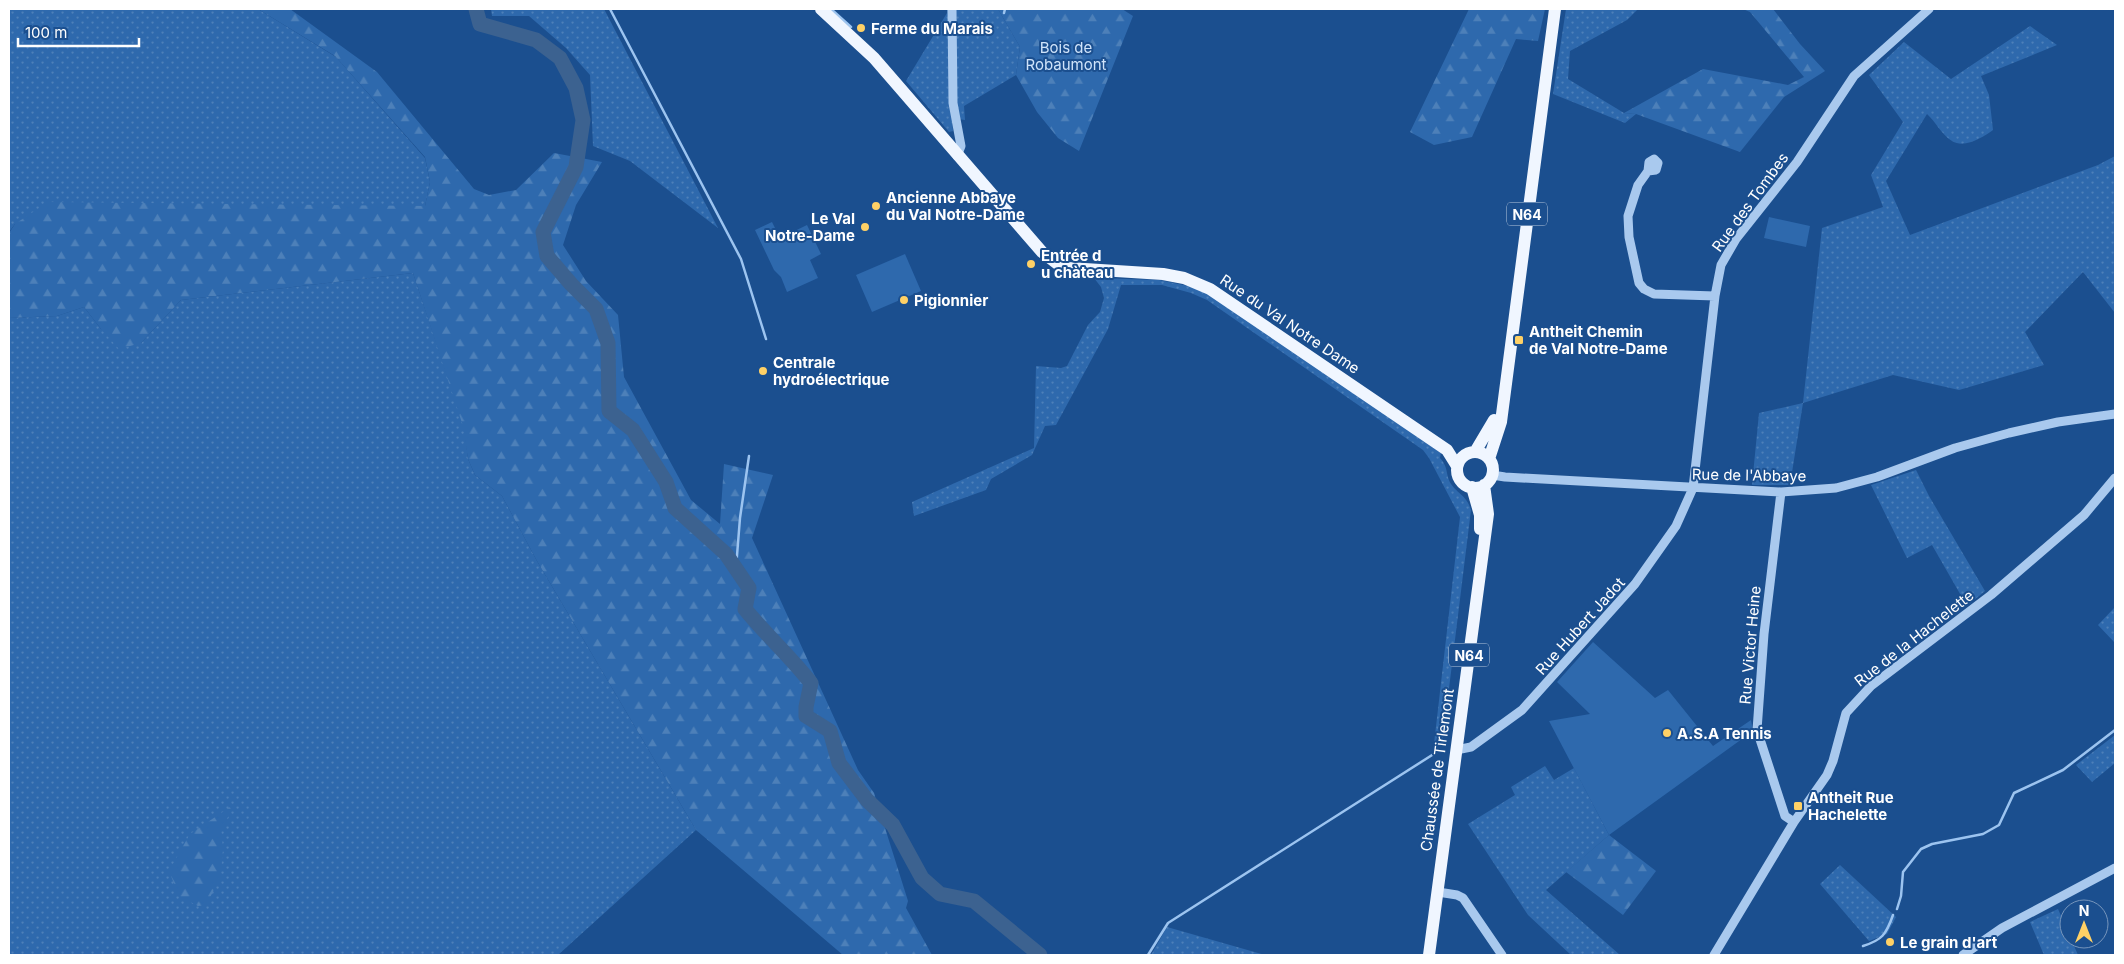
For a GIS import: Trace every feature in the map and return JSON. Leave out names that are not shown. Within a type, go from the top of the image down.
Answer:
[{"type":"main road","name":"Rue du Val Notre Dame","points":[[820,9],[874,58],[957,156],[1042,252],[1052,260],[1059,265],[1076,269],[1173,276],[1210,289],[1447,450],[1457,466]]},
{"type":"main road","name":"Chaussée de Tirlemont","points":[[1429,955],[1482,559],[1480,514],[1483,482],[1492,469],[1489,459],[1500,422],[1555,9]]},
{"type":"main road","name":"Chaussée de Tirlemont","points":[[1483,482],[1460,480],[1457,466],[1470,453],[1495,419],[1502,402]]},
{"type":"main road","name":"Rue du Val Notre Dame","points":[[1447,450],[1470,453]]},
{"type":"main road","points":[[1470,453],[1485,455],[1489,459]]},
{"type":"street","points":[[952,9],[953,104],[961,146],[957,156]]},
{"type":"street","name":"Rue des Tombes","points":[[1693,488],[1715,296],[1721,265],[1736,239],[1797,162],[1854,76],[1929,9]]},
{"type":"street","points":[[1648,171],[1638,185],[1628,216],[1629,237],[1639,283],[1644,290],[1654,294],[1715,296]]},
{"type":"street","name":"Rue de l'Abbaye","points":[[1483,482],[1505,477],[1781,492],[1836,488],[1877,478],[1955,448],[2009,433],[2058,422],[2115,414]]},
{"type":"street","name":"Rue de la Hachelette","points":[[1714,955],[1794,822],[1826,775],[1833,761],[1846,713],[1871,686],[1992,595],[2084,514],[2115,478]]},
{"type":"street","name":"Rue Hubert Jadot","points":[[1456,750],[1471,747],[1522,710],[1558,672],[1635,584],[1676,526],[1693,488]]},
{"type":"street","name":"Rue Victor Heine","points":[[1781,492],[1764,634],[1757,730],[1785,816],[1794,822]]},
{"type":"street","points":[[1963,955],[2002,928],[2115,868]]},
{"type":"street","points":[[1438,892],[1457,895],[1463,898],[1502,955]]},
{"type":"green space","points":[[9,9],[258,9],[336,57],[425,158],[430,182],[425,206],[15,224],[9,232]]},
{"type":"green space","points":[[258,9],[290,9],[377,72],[474,189],[489,195],[516,190],[554,153],[602,162],[576,205],[563,245],[586,281],[618,315],[624,377],[691,500],[720,524],[724,464],[773,475],[752,538],[858,770],[874,793],[908,901],[906,908],[932,955],[843,955],[696,830],[537,561],[502,496],[475,475],[468,459],[463,426],[413,273],[181,300],[141,343],[119,349],[84,307],[57,316],[9,318],[9,233],[15,224],[48,202],[425,206],[430,182],[425,157],[335,56]]},
{"type":"green space","points":[[491,9],[604,9],[718,228],[630,161],[593,146],[590,75],[566,48],[529,16],[492,16]]},
{"type":"green space","points":[[947,9],[998,9],[1020,47],[1016,75],[964,106],[965,120],[952,118],[953,131],[949,132],[906,81],[947,13]]},
{"type":"green space","name":"Bois de Robaumont","points":[[998,9],[1122,9],[1133,16],[1079,151],[1058,138],[1037,112],[1016,75],[1020,47]]},
{"type":"green space","points":[[1469,9],[1545,9],[1538,41],[1516,39],[1472,137],[1434,145],[1410,132]]},
{"type":"green space","points":[[1566,9],[1638,9],[1627,20],[1570,51],[1568,79],[1624,113],[1636,114],[1625,123],[1553,94]]},
{"type":"green space","points":[[1743,9],[1773,9],[1800,44],[1825,71],[1784,97],[1740,152],[1636,114],[1624,113],[1703,69],[1788,85],[1804,77],[1750,12]]},
{"type":"green space","points":[[2030,26],[2057,45],[1981,76],[1989,95],[1993,130],[1974,141],[1962,144],[1957,143],[1945,135],[1927,114],[1886,181],[1910,235],[2098,165],[2115,156],[2115,313],[2083,272],[2025,332],[2044,365],[1959,390],[1893,375],[1803,403],[1822,228],[1883,207],[1871,175],[1903,122],[1869,75],[1904,42],[1951,79]]},
{"type":"green space","points":[[1769,217],[1810,226],[1806,247],[1764,238]]},
{"type":"green space","points":[[772,222],[780,238],[807,225],[821,254],[810,260],[818,278],[787,292],[781,277],[774,270],[755,230]]},
{"type":"green space","points":[[905,254],[921,291],[872,312],[856,275]]},
{"type":"green space","points":[[413,273],[464,426],[468,459],[475,475],[502,496],[537,561],[696,830],[558,955],[9,955],[9,318],[57,316],[84,307],[101,329],[141,343],[181,300]]},
{"type":"green space","points":[[1094,278],[1159,280],[1203,289],[1441,453],[1440,458],[1445,465],[1451,484],[1465,498],[1471,510],[1442,745],[1434,744],[1460,517],[1429,458],[1423,450],[1207,300],[1191,293],[1162,285],[1121,285],[1108,329],[1056,425],[1045,426],[1032,455],[991,479],[986,490],[914,516],[912,502],[1034,448],[1036,366],[1061,368],[1067,366],[1088,325],[1100,312],[1104,298],[1101,287]]},
{"type":"green space","points":[[1803,403],[1790,485],[1752,485],[1759,413]]},
{"type":"green space","points":[[1916,470],[1929,496],[1985,591],[1967,606],[1932,545],[1907,558],[1871,485]]},
{"type":"green space","points":[[2115,607],[2115,643],[2098,625]]},
{"type":"green space","points":[[1593,642],[1655,698],[1668,690],[1713,746],[1751,720],[1753,731],[1609,835],[1549,721],[1590,714],[1557,682]]},
{"type":"green space","points":[[2115,735],[2115,763],[2092,782],[2076,765]]},
{"type":"green space","points":[[1545,766],[1554,780],[1574,768],[1609,835],[1546,890],[1620,955],[1571,955],[1528,915],[1468,824],[1515,795],[1511,787]]},
{"type":"green space","points":[[236,803],[221,829],[223,849],[218,882],[206,905],[198,906],[179,896],[169,871],[190,834]]},
{"type":"green space","points":[[1609,835],[1656,871],[1623,915],[1566,872]]},
{"type":"green space","points":[[1840,865],[1896,917],[1887,934],[1869,941],[1820,884]]},
{"type":"green space","points":[[2058,909],[2059,949],[2075,949],[2078,955],[2044,955],[2030,922]]},
{"type":"green space","points":[[1167,927],[1265,955],[1151,955]]},
{"type":"waterway","points":[[476,9],[480,24],[536,40],[560,58],[576,88],[583,120],[576,167],[543,232],[547,256],[596,309],[608,343],[609,411],[633,430],[666,482],[675,508],[726,554],[749,588],[745,609],[811,683],[806,716],[830,731],[839,763],[867,800],[893,825],[922,878],[940,894],[974,901],[1040,955]]},
{"type":"waterway","points":[[610,9],[741,259],[766,339]]},
{"type":"waterway","points":[[831,9],[851,27]]},
{"type":"waterway","points":[[1004,13],[1005,9]]},
{"type":"waterway","points":[[736,568],[740,518],[749,456]]},
{"type":"waterway","points":[[1897,909],[1901,896],[1903,872],[1921,849],[1932,844],[1983,834],[1999,825],[2014,793],[2063,770],[2115,730]]},
{"type":"waterway","points":[[1148,955],[1168,923],[1440,750]]},
{"type":"waterway","points":[[1863,946],[1882,936],[1893,915]]},
{"type":"place","name":"Ferme du Marais","points":[[861,28]]},
{"type":"place","name":"Ancienne Abbaye du Val Notre-Dame","points":[[876,206]]},
{"type":"place","name":"Le Val Notre-Dame","points":[[865,227]]},
{"type":"place","name":"Entrée d u chàteau","points":[[1031,264]]},
{"type":"place","name":"Pigionnier","points":[[904,300]]},
{"type":"place","name":"Antheit Chemin de Val Notre-Dame","points":[[1519,340]]},
{"type":"place","name":"Centrale hydroélectrique","points":[[763,371]]},
{"type":"place","name":"A.S.A Tennis","points":[[1667,733]]},
{"type":"place","name":"Antheit Rue Hachelette","points":[[1798,806]]},
{"type":"place","name":"Le grain d'art","points":[[1890,942]]}]
